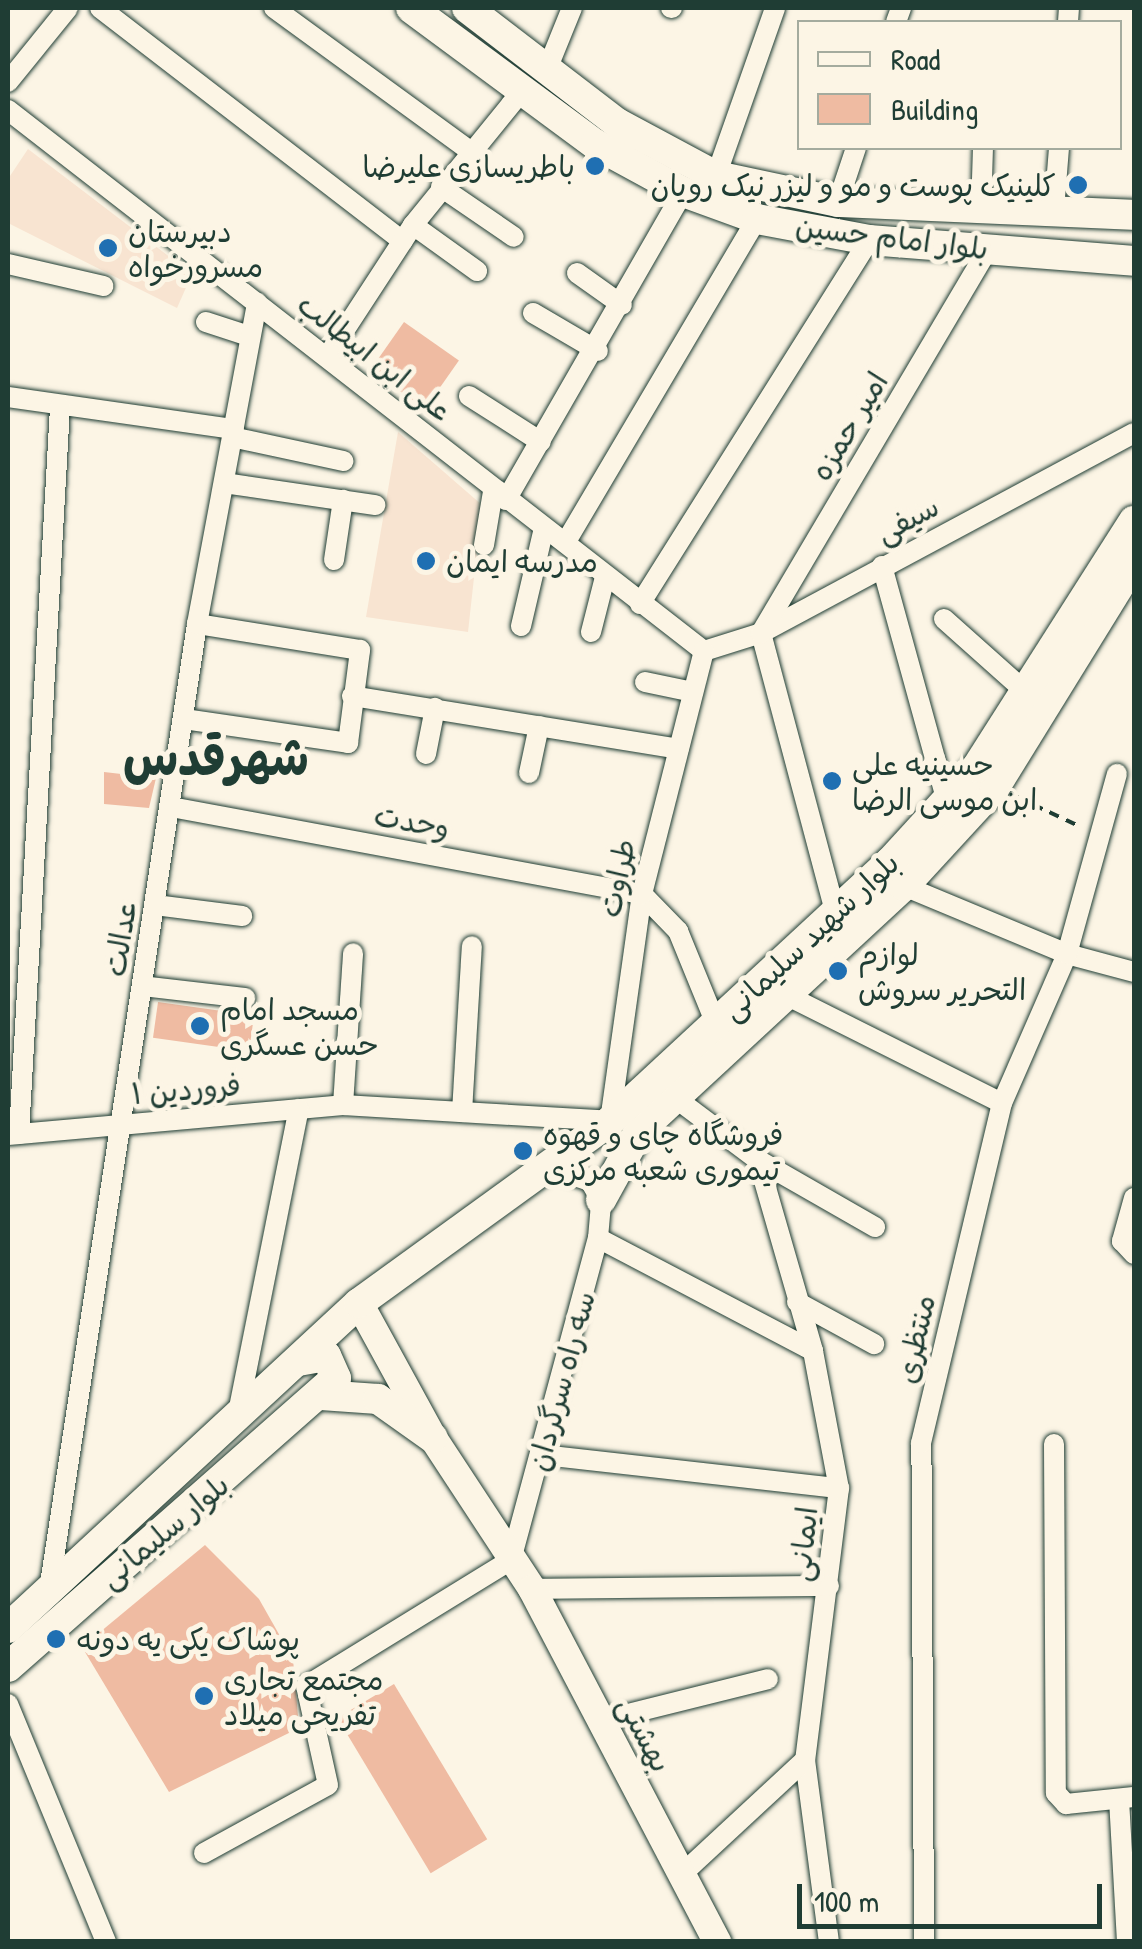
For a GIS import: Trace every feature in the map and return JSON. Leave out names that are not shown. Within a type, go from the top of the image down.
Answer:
[{"type":"main road","name":"بلوار امام حسین","points":[[411,8],[521,92],[683,192],[757,219],[869,240],[1134,261]]},
{"type":"main road","points":[[467,8],[546,72],[716,176],[838,202],[981,212],[1054,210],[1134,215]]},
{"type":"main road","name":"بلوار شهید سلیمانی","points":[[550,1168],[610,1121],[836,914],[947,802],[1026,692],[1134,521]]},
{"type":"main road","name":"بلوار شهید سلیمانی","points":[[601,1200],[614,1166],[674,1096],[904,886],[995,787],[1134,562]]},
{"type":"main road","points":[[298,1362],[360,1303],[447,1233],[550,1168]]},
{"type":"main road","points":[[298,1362],[335,1362],[336,1378],[321,1395]]},
{"type":"main road","name":"بلوار سلیمانی","points":[[8,1628],[50,1584],[298,1362]]},
{"type":"main road","points":[[321,1395],[378,1399],[434,1438]]},
{"type":"main road","name":"بلوار سلیمانی","points":[[8,1667],[321,1395]]},
{"type":"street","points":[[8,82],[68,8]]},
{"type":"street","points":[[100,8],[408,233],[477,270]]},
{"type":"street","points":[[274,8],[469,150]]},
{"type":"street","points":[[546,72],[572,8]]},
{"type":"street","points":[[716,176],[776,8]]},
{"type":"street","points":[[329,354],[441,187],[521,92]]},
{"type":"street","name":"علی ابن ابیطالب","points":[[8,110],[329,354],[543,532],[566,540],[606,577],[704,651]]},
{"type":"street","points":[[838,202],[855,150]]},
{"type":"street","points":[[981,212],[983,150]]},
{"type":"street","points":[[1054,210],[1058,150]]},
{"type":"street","points":[[441,187],[514,237]]},
{"type":"street","points":[[484,545],[500,496],[541,442],[598,350],[683,192]]},
{"type":"street","points":[[566,540],[757,219]]},
{"type":"street","points":[[640,604],[869,240]]},
{"type":"street","name":"امیر حمزه","points":[[762,633],[988,249]]},
{"type":"street","points":[[8,264],[103,286]]},
{"type":"street","points":[[577,273],[622,305]]},
{"type":"street","name":"عدالت","points":[[50,1584],[116,1126],[156,906],[197,624],[257,303]]},
{"type":"street","points":[[533,313],[598,350]]},
{"type":"street","points":[[206,322],[249,336]]},
{"type":"street","points":[[469,396],[541,442]]},
{"type":"street","points":[[8,397],[233,433],[343,460]]},
{"type":"street","points":[[13,1135],[60,407]]},
{"type":"street","name":"سیفی","points":[[704,651],[762,633],[1134,432]]},
{"type":"street","points":[[224,484],[375,505]]},
{"type":"street","points":[[334,560],[344,500]]},
{"type":"street","points":[[521,626],[543,532]]},
{"type":"street","points":[[882,566],[947,802]]},
{"type":"street","points":[[591,632],[606,577]]},
{"type":"street","points":[[944,620],[1026,692]]},
{"type":"street","points":[[184,719],[348,743],[360,650],[197,624]]},
{"type":"street","points":[[762,633],[836,914]]},
{"type":"street","name":"طراوت","points":[[610,1121],[642,894],[704,651]]},
{"type":"street","points":[[645,682],[693,692]]},
{"type":"street","points":[[352,696],[679,750]]},
{"type":"street","points":[[426,754],[435,708]]},
{"type":"street","points":[[529,774],[539,726]]},
{"type":"street","name":"منتظری","points":[[924,1942],[921,1443],[1002,1103],[1067,954],[1117,774]]},
{"type":"street","name":"وحدت","points":[[171,807],[642,894]]},
{"type":"street","points":[[904,886],[1067,954],[1134,972]]},
{"type":"street","points":[[642,894],[678,931],[716,1024]]},
{"type":"street","points":[[156,906],[242,916]]},
{"type":"street","points":[[462,1112],[472,946]]},
{"type":"street","points":[[344,1105],[353,953]]},
{"type":"street","points":[[142,986],[245,998]]},
{"type":"street","points":[[786,995],[1002,1103]]},
{"type":"street","points":[[674,1096],[758,1160],[875,1228]]},
{"type":"street","name":"فروردین ۱","points":[[13,1135],[344,1105],[610,1121]]},
{"type":"street","points":[[238,1413],[299,1109]]},
{"type":"street","name":"ایمانی","points":[[758,1160],[812,1351],[840,1488],[805,1760],[830,1942]]},
{"type":"street","points":[[550,1168],[578,1171],[601,1200]]},
{"type":"street","points":[[1129,1252],[1134,1198]]},
{"type":"street","name":"سه راه سرگردان","points":[[511,1560],[543,1455],[598,1238],[601,1200]]},
{"type":"street","points":[[598,1238],[812,1351]]},
{"type":"street","points":[[797,1302],[874,1344]]},
{"type":"street","points":[[204,1853],[328,1785],[306,1686],[511,1560],[434,1438],[360,1303]]},
{"type":"street","points":[[1054,1444],[1058,1800],[1127,1798],[1127,1942]]},
{"type":"street","points":[[543,1455],[840,1488]]},
{"type":"street","name":"بهشتی","points":[[511,1560],[532,1588],[718,1942]]},
{"type":"street","points":[[532,1588],[829,1586]]},
{"type":"street","points":[[600,1721],[768,1678]]},
{"type":"street","points":[[8,1704],[106,1942]]},
{"type":"street","points":[[683,1873],[805,1760]]},
{"type":"path","points":[[995,787],[1100,835]]},
{"type":"shaded area","name":"دبیرستان مسرورخواه","points":[[28,149],[192,274],[177,308],[8,223],[8,179]]},
{"type":"shaded area","name":"مدرسه ایمان","points":[[398,432],[482,505],[468,632],[366,617]]},
{"type":"building","points":[[404,322],[459,360],[425,409],[370,370]]},
{"type":"building","points":[[104,772],[156,778],[149,808],[104,804]]},
{"type":"building","name":"مسجد امام حسن عسگری","points":[[158,1002],[254,1015],[249,1051],[153,1038]]},
{"type":"building","name":"مجتمع تجاری تفریحی میلاد","points":[[205,1545],[259,1599],[293,1659],[299,1728],[169,1792],[82,1647]]},
{"type":"building","points":[[394,1684],[487,1839],[431,1873],[337,1718]]},
{"type":"place","name":"باطریسازی علیرضا","points":[[595,166]]},
{"type":"place","name":"کلینیک پوست و مو و لیزر نیک رویان","points":[[1078,185]]},
{"type":"place","name":"دبیرستان مسرورخواه","points":[[108,248]]},
{"type":"place","name":"مدرسه ایمان","points":[[426,561]]},
{"type":"place","name":"حسینیه علی ابن موسی الرضا","points":[[832,781]]},
{"type":"place","name":"لوازم التحریر سروش","points":[[838,971]]},
{"type":"place","name":"مسجد امام حسن عسگری","points":[[200,1026]]},
{"type":"place","name":"فروشگاه چای و قهوه تیموری شعبه مرکزی","points":[[523,1151]]},
{"type":"place","name":"پوشاک یکی یه دونه","points":[[56,1639]]},
{"type":"place","name":"مجتمع تجاری تفریحی میلاد","points":[[204,1696]]},
{"type":"district","name":"شهرقدس","points":[[216,758]]}]
